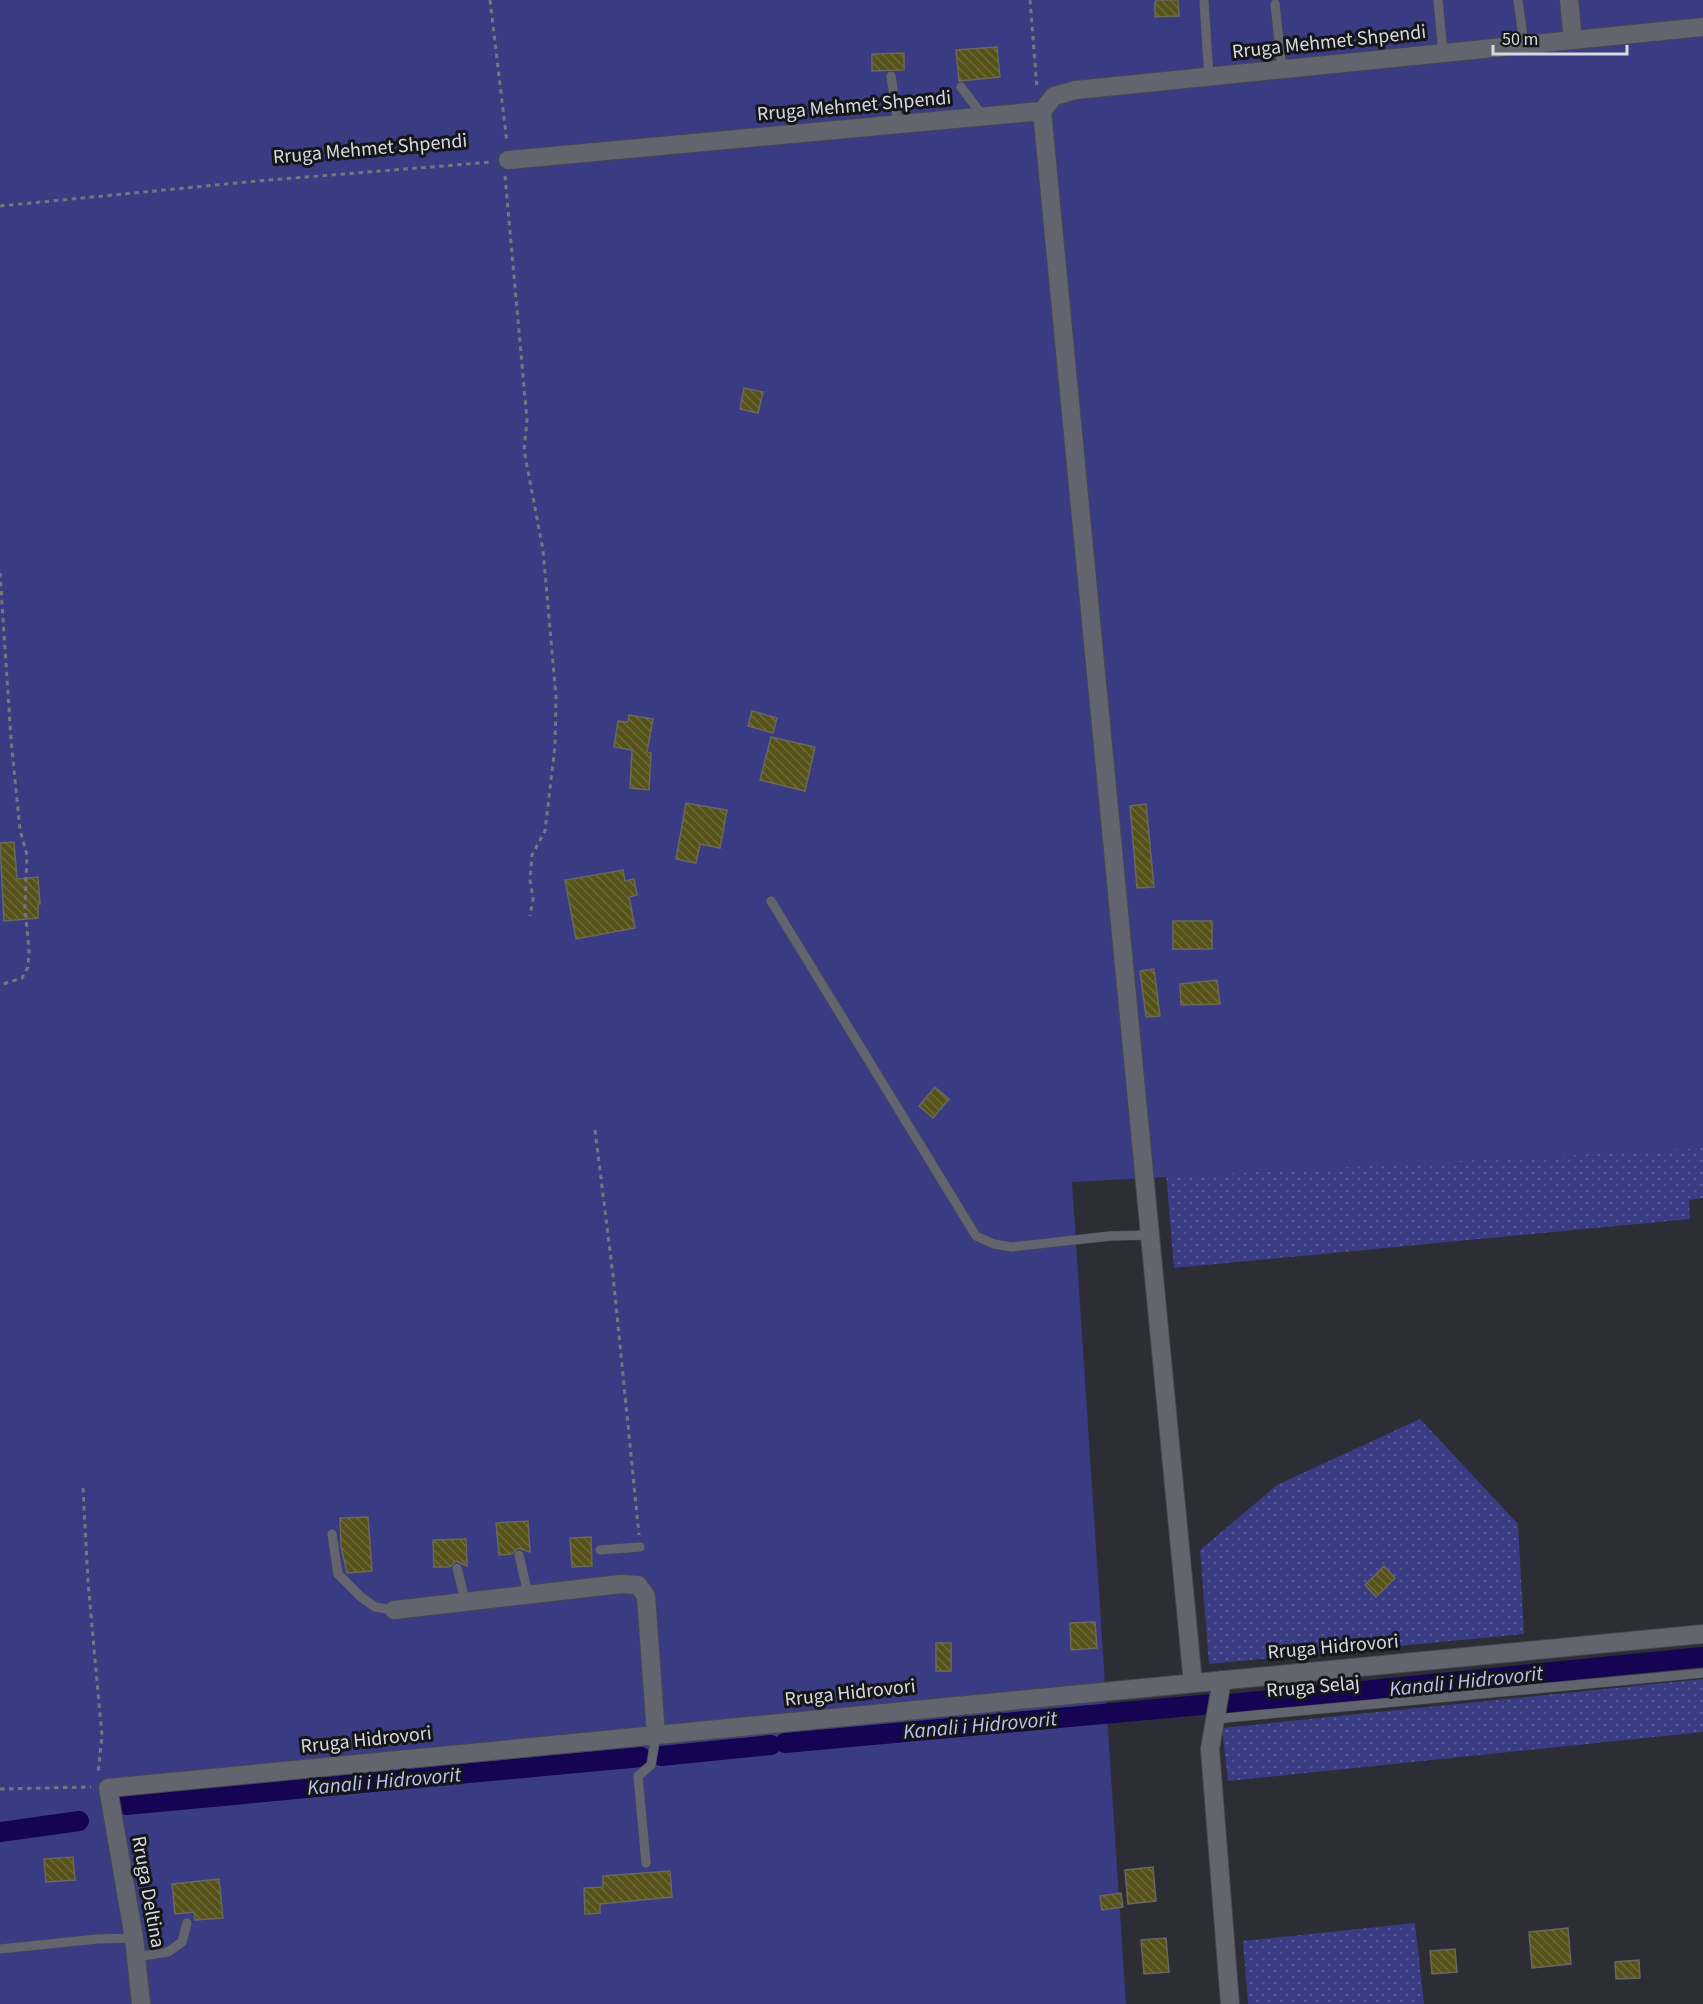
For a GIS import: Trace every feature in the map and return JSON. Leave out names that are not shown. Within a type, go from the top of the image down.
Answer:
[{"type":"street","points":[[1569,0],[1573,40]]},
{"type":"street","name":"Rruga Mehmet Shpendi","points":[[508,160],[1042,111],[1054,96],[1076,90],[1703,27]]},
{"type":"street","points":[[1042,111],[1194,1683]]},
{"type":"street","points":[[394,1610],[528,1593],[621,1584],[638,1585],[646,1596],[656,1735]]},
{"type":"street","name":"Rruga Hidrovori","points":[[101,1788],[1703,1634]]},
{"type":"street","points":[[1222,1680],[1221,1698],[1210,1749],[1230,2004]]},
{"type":"street","name":"Rruga Deltina","points":[[101,1788],[135,1938],[141,2004]]},
{"type":"lane","points":[[1438,0],[1443,53]]},
{"type":"lane","points":[[1518,0],[1524,45]]},
{"type":"lane","points":[[1204,2],[1209,77]]},
{"type":"lane","points":[[1275,4],[1282,69]]},
{"type":"lane","points":[[891,76],[898,124]]},
{"type":"lane","points":[[961,87],[979,111],[979,117]]},
{"type":"lane","points":[[771,901],[976,1236],[993,1244],[1012,1247],[1110,1236],[1150,1235]]},
{"type":"lane","points":[[332,1534],[338,1574],[361,1598],[375,1607],[394,1610]]},
{"type":"lane","points":[[600,1550],[640,1547]]},
{"type":"lane","points":[[519,1555],[528,1593]]},
{"type":"lane","points":[[457,1568],[465,1600]]},
{"type":"lane","name":"Rruga Selaj","points":[[1215,1719],[1703,1673]]},
{"type":"lane","points":[[646,1863],[638,1776],[651,1765],[656,1735]]},
{"type":"lane","points":[[136,1957],[168,1952],[182,1942],[187,1923]]},
{"type":"lane","points":[[0,1948],[135,1938]]},
{"type":"path","points":[[490,0],[508,160],[505,174],[506,199],[527,420],[524,450],[543,550],[556,697],[555,746],[545,831],[532,855],[530,880],[533,899],[530,916]]},
{"type":"path","points":[[1030,0],[1036,80],[1042,111]]},
{"type":"path","name":"Rruga Mehmet Shpendi","points":[[0,206],[508,160]]},
{"type":"path","points":[[0,573],[11,739],[20,830],[27,855],[25,907],[29,951],[28,967],[22,978],[0,985]]},
{"type":"path","points":[[595,1130],[618,1319],[640,1547]]},
{"type":"path","points":[[0,1789],[101,1788],[99,1770],[102,1736],[88,1582],[83,1488]]},
{"type":"shaded area","points":[[0,0],[1703,0],[1703,1148],[1072,1182],[1126,2004],[0,2004]]},
{"type":"shaded area","points":[[1703,939],[1703,1198],[1689,1200],[1690,1219],[1174,1268],[1163,1137]]},
{"type":"shaded area","points":[[1420,1419],[1518,1524],[1524,1634],[1209,1664],[1200,1550],[1277,1485]]},
{"type":"shaded area","points":[[1703,1679],[1703,1732],[1228,1781],[1222,1728]]},
{"type":"shaded area","points":[[1415,1923],[1424,2004],[1248,2004],[1243,1941]]},
{"type":"building","points":[[1178,0],[1179,16],[1155,17],[1155,2]]},
{"type":"building","points":[[997,47],[1000,77],[959,81],[956,50]]},
{"type":"building","points":[[904,53],[904,70],[872,71],[872,54]]},
{"type":"building","points":[[744,388],[763,392],[758,413],[740,409]]},
{"type":"building","points":[[752,711],[777,718],[773,733],[748,726]]},
{"type":"building","points":[[629,715],[653,719],[647,752],[651,753],[649,790],[630,788],[632,750],[614,747],[618,721],[628,722]]},
{"type":"building","points":[[771,737],[815,747],[805,791],[760,780]]},
{"type":"building","points":[[686,803],[727,810],[720,848],[700,844],[696,863],[676,859]]},
{"type":"building","points":[[1146,804],[1154,887],[1137,888],[1130,806]]},
{"type":"building","points":[[14,842],[17,879],[38,877],[40,904],[38,904],[38,918],[4,921],[0,843]]},
{"type":"building","points":[[623,870],[625,881],[634,879],[637,895],[629,897],[635,928],[576,939],[565,880]]},
{"type":"building","points":[[1173,921],[1212,921],[1212,949],[1173,949]]},
{"type":"building","points":[[1154,969],[1160,1016],[1146,1017],[1140,971]]},
{"type":"building","points":[[1217,980],[1220,1004],[1181,1005],[1180,984]]},
{"type":"building","points":[[935,1087],[949,1099],[933,1118],[919,1106]]},
{"type":"building","points":[[368,1517],[372,1571],[347,1573],[341,1546],[340,1518]]},
{"type":"building","points":[[528,1521],[530,1552],[518,1548],[512,1554],[499,1555],[496,1523]]},
{"type":"building","points":[[591,1537],[592,1566],[572,1567],[570,1538]]},
{"type":"building","points":[[466,1539],[467,1566],[456,1561],[450,1567],[434,1567],[433,1540]]},
{"type":"building","points":[[1384,1566],[1395,1578],[1376,1597],[1365,1585]]},
{"type":"building","points":[[1095,1622],[1097,1648],[1071,1650],[1070,1623]]},
{"type":"building","points":[[936,1643],[951,1643],[951,1671],[936,1671]]},
{"type":"building","points":[[73,1857],[75,1880],[46,1882],[44,1859]]},
{"type":"building","points":[[1153,1867],[1156,1901],[1128,1904],[1125,1870]]},
{"type":"building","points":[[670,1871],[672,1897],[600,1904],[600,1913],[585,1914],[584,1888],[603,1887],[603,1876]]},
{"type":"building","points":[[219,1879],[223,1918],[195,1920],[194,1912],[175,1914],[172,1884]]},
{"type":"building","points":[[1121,1893],[1123,1907],[1102,1910],[1100,1896]]},
{"type":"building","points":[[1568,1928],[1571,1964],[1532,1968],[1529,1932]]},
{"type":"building","points":[[1166,1938],[1169,1972],[1144,1974],[1141,1940]]},
{"type":"building","points":[[1455,1949],[1457,1972],[1432,1974],[1430,1951]]},
{"type":"building","points":[[1639,1960],[1640,1978],[1616,1979],[1615,1962]]},
{"type":"waterway","name":"Kanali i Hidrovorit","points":[[1230,1704],[1703,1657]]},
{"type":"waterway","name":"Kanali i Hidrovorit","points":[[785,1743],[1212,1704]]},
{"type":"waterway","name":"Kanali i Hidrovorit","points":[[661,1756],[771,1745]]},
{"type":"waterway","name":"Kanali i Hidrovorit","points":[[126,1805],[641,1757]]},
{"type":"waterway","name":"Kanali i Hidrovorit","points":[[0,1832],[79,1821]]}]
